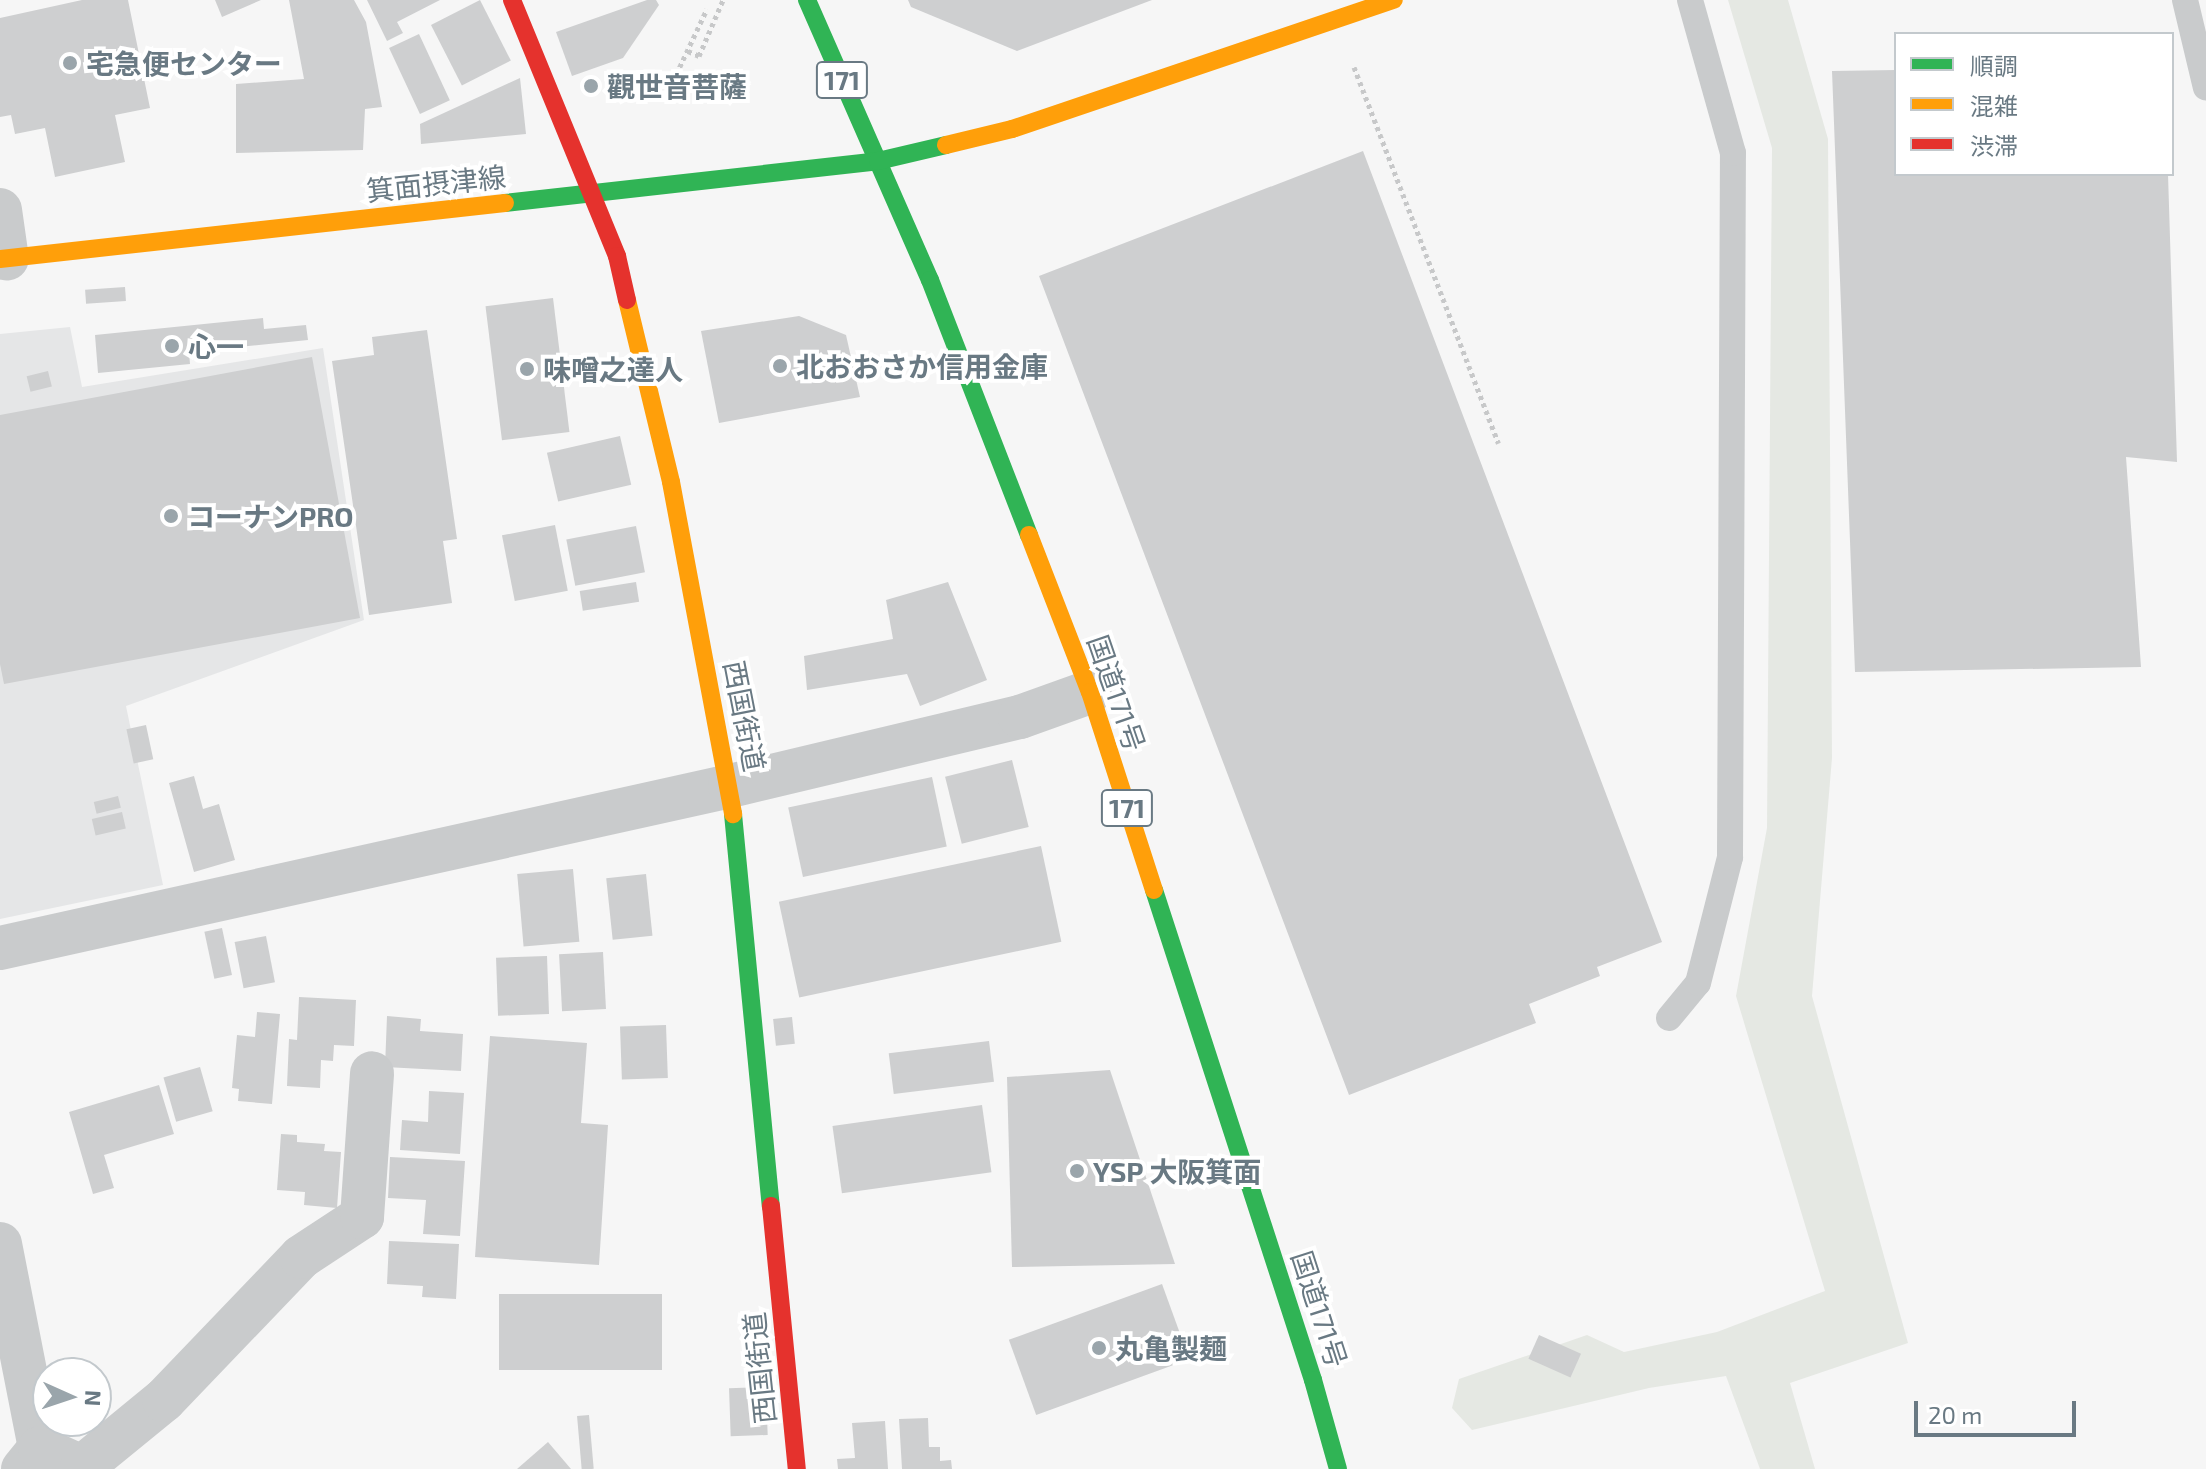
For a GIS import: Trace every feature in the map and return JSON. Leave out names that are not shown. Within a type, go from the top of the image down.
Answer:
[{"type":"main road","name":"西国街道","points":[[512,0],[617,256],[671,482],[730,786],[797,1469]]},
{"type":"main road","name":"国道171号","points":[[807,0],[930,280],[1090,692],[1304,1350],[1338,1469]]},
{"type":"main road","name":"箕面摂津線","points":[[4,259],[878,161],[1012,129],[1394,0]]},
{"type":"street","points":[[0,210],[4,259]]},
{"type":"street","points":[[0,948],[730,786],[1020,717],[1090,692]]},
{"type":"street","points":[[0,1244],[31,1458],[82,1467],[164,1400],[301,1257],[362,1217],[372,1073]]},
{"type":"lane","points":[[1669,1018],[1698,983],[1730,857],[1733,153],[1690,0]]},
{"type":"lane","points":[[2185,0],[2206,88]]},
{"type":"path","points":[[688,51],[699,56],[723,0]]},
{"type":"path","points":[[666,96],[707,9]]},
{"type":"path","points":[[1354,67],[1498,443]]},
{"type":"shaded area","points":[[1728,0],[1788,0],[1828,139],[1832,758],[1812,996],[1908,1343],[1790,1383],[1815,1469],[1760,1469],[1726,1376],[1649,1388],[1472,1430],[1452,1408],[1459,1379],[1587,1335],[1624,1352],[1717,1332],[1825,1291],[1736,996],[1767,828],[1772,148]]},
{"type":"shaded area","name":"コーナンPRO","points":[[70,327],[82,387],[323,348],[364,620],[126,706],[163,885],[0,919],[0,334]]},
{"type":"building","name":"宅急便センター","points":[[82,0],[128,0],[150,108],[115,115],[125,162],[55,177],[45,128],[15,134],[11,115],[0,117],[0,18]]},
{"type":"building","points":[[215,0],[261,0],[222,17]]},
{"type":"building","points":[[289,0],[354,0],[366,22],[382,107],[365,109],[363,150],[236,153],[236,84],[304,79]]},
{"type":"building","points":[[367,0],[440,0],[397,22],[403,33],[387,41]]},
{"type":"building","points":[[480,0],[511,61],[462,86],[431,25]]},
{"type":"building","points":[[647,0],[656,0],[659,5],[623,58],[572,76],[556,32]]},
{"type":"building","points":[[908,0],[1152,0],[1017,51],[911,7]]},
{"type":"building","points":[[419,34],[450,100],[420,114],[389,48]]},
{"type":"building","points":[[1894,70],[1894,176],[2168,176],[2177,462],[2126,457],[2141,667],[1855,672],[1832,71]]},
{"type":"building","points":[[520,78],[526,134],[421,144],[420,124]]},
{"type":"building","points":[[1363,151],[1662,942],[1597,967],[1600,976],[1529,1004],[1536,1023],[1349,1095],[1039,276]]},
{"type":"building","points":[[125,287],[126,301],[86,304],[85,290]]},
{"type":"building","name":"味噌之達人","points":[[553,298],[569,432],[502,440],[486,306]]},
{"type":"building","name":"北おおさか信用金庫","points":[[799,316],[846,335],[860,397],[719,423],[701,331]]},
{"type":"building","name":"心一","points":[[263,318],[264,329],[306,325],[308,340],[189,352],[190,364],[98,373],[95,335]]},
{"type":"building","points":[[427,330],[457,539],[443,541],[452,603],[369,615],[332,361],[374,355],[372,337]]},
{"type":"building","name":"コーナンPRO","points":[[312,357],[360,618],[4,684],[0,664],[0,415]]},
{"type":"building","points":[[48,371],[52,387],[31,392],[27,376]]},
{"type":"building","points":[[620,436],[631,485],[558,502],[547,453]]},
{"type":"building","points":[[555,525],[568,591],[515,601],[502,535]]},
{"type":"building","points":[[636,526],[645,572],[575,586],[566,540]]},
{"type":"building","points":[[636,582],[639,602],[583,611],[580,591]]},
{"type":"building","points":[[948,582],[987,680],[920,706],[907,674],[807,690],[804,656],[893,639],[886,600]]},
{"type":"building","points":[[146,725],[153,759],[134,763],[126,729]]},
{"type":"building","points":[[1012,760],[1029,827],[962,844],[945,777]]},
{"type":"building","points":[[194,776],[203,809],[219,804],[235,860],[194,872],[169,783]]},
{"type":"building","points":[[932,777],[947,846],[803,877],[788,808]]},
{"type":"building","points":[[118,796],[121,808],[97,814],[94,802]]},
{"type":"building","points":[[122,812],[126,829],[96,836],[92,819]]},
{"type":"building","points":[[1041,846],[1061,942],[799,998],[779,902]]},
{"type":"building","points":[[573,869],[579,942],[524,947],[517,874]]},
{"type":"building","points":[[646,874],[652,936],[613,940],[606,878]]},
{"type":"building","points":[[222,928],[232,975],[214,979],[204,932]]},
{"type":"building","points":[[266,936],[275,982],[244,988],[235,942]]},
{"type":"building","points":[[603,952],[606,1009],[562,1011],[559,954]]},
{"type":"building","points":[[547,956],[549,1014],[498,1016],[496,958]]},
{"type":"building","points":[[299,997],[356,1000],[354,1046],[334,1045],[333,1061],[321,1060],[320,1088],[287,1086],[289,1039],[297,1040]]},
{"type":"building","points":[[257,1012],[280,1014],[272,1104],[238,1101],[239,1089],[232,1088],[237,1035],[255,1037]]},
{"type":"building","points":[[387,1016],[421,1019],[420,1031],[463,1034],[461,1071],[385,1067]]},
{"type":"building","points":[[792,1017],[795,1044],[776,1046],[773,1019]]},
{"type":"building","points":[[666,1025],[668,1078],[622,1080],[620,1027]]},
{"type":"building","points":[[490,1036],[587,1043],[581,1123],[608,1125],[599,1265],[475,1257]]},
{"type":"building","points":[[989,1041],[994,1082],[894,1094],[889,1053]]},
{"type":"building","points":[[200,1067],[213,1111],[176,1122],[163,1077]]},
{"type":"building","name":"YSP 大阪箕面","points":[[1110,1070],[1175,1264],[1012,1267],[1007,1077]]},
{"type":"building","points":[[159,1085],[174,1134],[104,1155],[114,1188],[93,1194],[69,1112]]},
{"type":"building","points":[[429,1091],[464,1093],[460,1154],[400,1150],[402,1120],[428,1122]]},
{"type":"building","points":[[982,1105],[991,1172],[842,1193],[832,1126]]},
{"type":"building","points":[[281,1134],[297,1135],[297,1142],[325,1144],[324,1151],[341,1152],[337,1208],[304,1205],[305,1192],[277,1190]]},
{"type":"building","points":[[390,1157],[465,1161],[460,1236],[423,1234],[426,1200],[388,1198]]},
{"type":"building","points":[[389,1241],[459,1244],[456,1299],[422,1297],[423,1286],[387,1284]]},
{"type":"building","name":"丸亀製麺","points":[[1162,1284],[1189,1359],[1036,1415],[1009,1340]]},
{"type":"building","points":[[499,1294],[662,1294],[662,1370],[499,1370]]},
{"type":"building","points":[[1539,1335],[1581,1354],[1570,1377],[1528,1359]]},
{"type":"building","points":[[766,1387],[768,1435],[731,1436],[729,1388]]},
{"type":"building","points":[[589,1415],[594,1469],[582,1469],[577,1416]]},
{"type":"building","points":[[928,1418],[929,1447],[940,1447],[940,1461],[951,1460],[952,1469],[902,1469],[899,1419]]},
{"type":"building","points":[[885,1421],[888,1469],[838,1469],[837,1459],[855,1458],[852,1423]]},
{"type":"building","points":[[548,1442],[571,1469],[517,1469]]},
{"type":"traffic: fast","points":[[807,0],[930,280],[1029,535]]},
{"type":"traffic: fast","points":[[505,203],[878,161],[946,145]]},
{"type":"traffic: fast","points":[[733,814],[771,1206]]},
{"type":"traffic: fast","points":[[1154,890],[1313,1380],[1338,1469]]},
{"type":"traffic: slow","points":[[946,145],[1012,129],[1394,0]]},
{"type":"traffic: slow","points":[[0,259],[505,203]]},
{"type":"traffic: slow","points":[[627,300],[671,482],[733,814]]},
{"type":"traffic: slow","points":[[1029,535],[1090,692],[1154,890]]},
{"type":"traffic: jam","points":[[512,0],[617,256],[627,300]]},
{"type":"traffic: jam","points":[[771,1206],[797,1469]]},
{"type":"place","name":"宅急便センター","points":[[70,63]]},
{"type":"place","name":"觀世音菩薩","points":[[591,86]]},
{"type":"place","name":"心一","points":[[172,346]]},
{"type":"place","name":"北おおさか信用金庫","points":[[780,366]]},
{"type":"place","name":"味噌之達人","points":[[527,369]]},
{"type":"place","name":"コーナンPRO","points":[[171,516]]},
{"type":"place","name":"YSP 大阪箕面","points":[[1077,1171]]},
{"type":"place","name":"丸亀製麺","points":[[1099,1348]]}]
